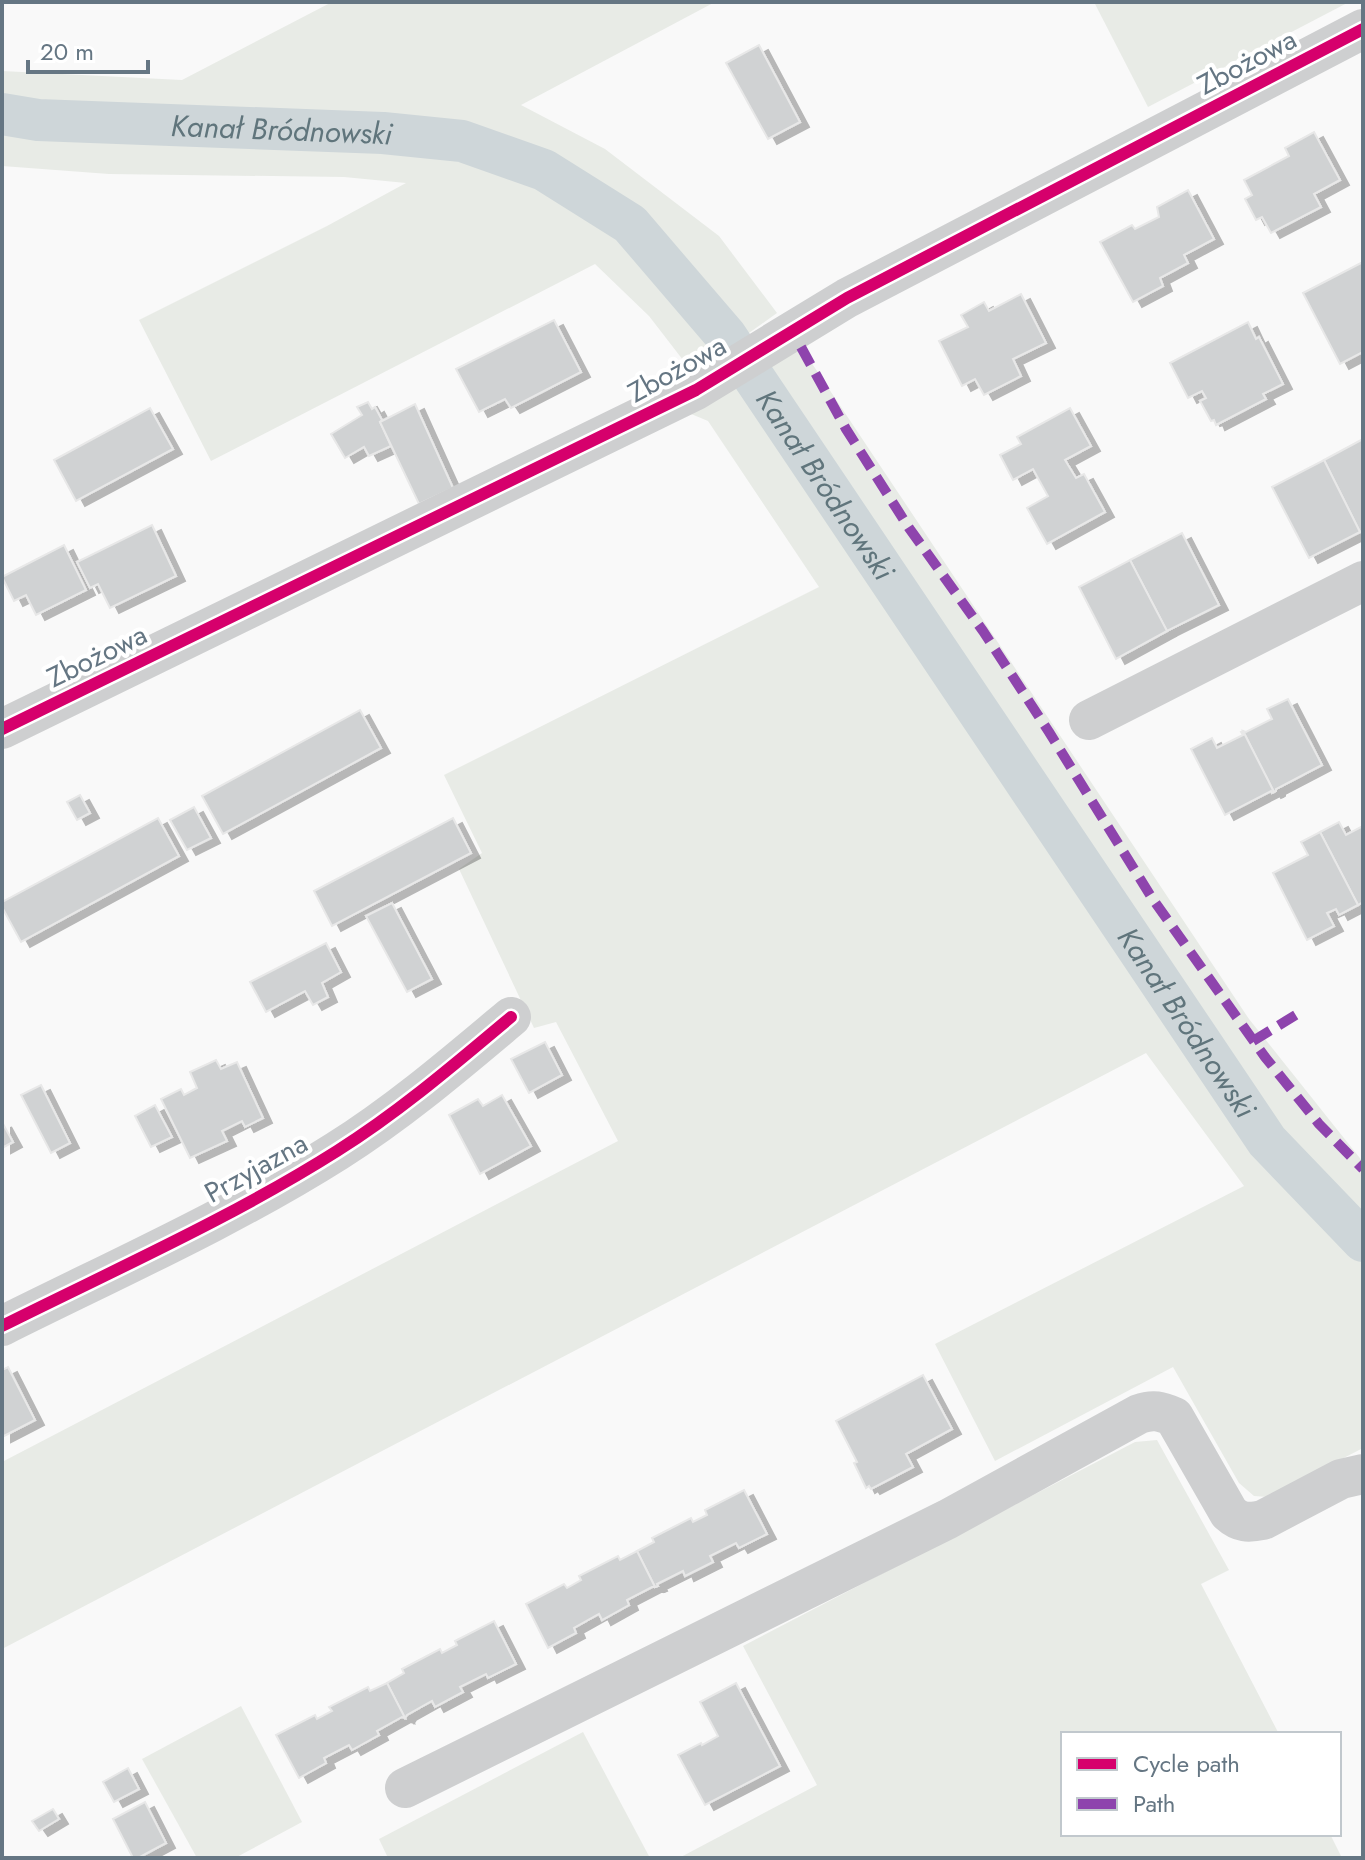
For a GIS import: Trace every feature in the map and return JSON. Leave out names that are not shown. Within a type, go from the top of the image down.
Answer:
[{"type":"street","name":"Zbożowa","points":[[2,729],[696,390],[783,335],[861,291],[1363,29]]},
{"type":"street","points":[[1089,720],[1363,581]]},
{"type":"street","name":"Przyjazna","points":[[2,1326],[236,1209],[337,1150],[420,1094],[511,1017]]},
{"type":"street","points":[[405,1788],[948,1519],[1151,1410],[1174,1417],[1229,1513],[1238,1521],[1263,1520],[1341,1479],[1363,1474]]},
{"type":"shaded area","points":[[332,2],[715,2],[521,105],[605,149],[719,236],[777,313],[693,373],[649,316],[595,264],[211,461],[139,320],[406,183],[344,177],[109,174],[2,166],[2,71],[182,80]]},
{"type":"shaded area","points":[[1094,2],[1349,2],[1148,107]]},
{"type":"shaded area","points":[[801,347],[1249,1019],[1363,1162],[1363,1448],[1268,1497],[1254,1496],[1239,1483],[1173,1367],[995,1461],[935,1344],[1244,1186],[1146,1053],[2,1649],[2,1462],[618,1141],[556,1022],[534,1028],[459,869],[482,853],[444,775],[819,587],[708,421],[684,411]]},
{"type":"shaded area","points":[[1157,1440],[1229,1570],[1201,1584],[1278,1732],[1061,1732],[1061,1836],[1331,1836],[1342,1858],[679,1858],[817,1785],[743,1646],[1135,1442]]},
{"type":"shaded area","points":[[241,1706],[302,1822],[235,1858],[197,1858],[142,1759]]},
{"type":"shaded area","points":[[583,1732],[650,1858],[388,1858],[379,1839]]},
{"type":"building","points":[[759,45],[800,122],[768,139],[726,63]]},
{"type":"building","points":[[1314,132],[1340,180],[1314,194],[1321,207],[1271,233],[1262,217],[1256,220],[1245,199],[1252,195],[1244,180],[1289,156],[1285,148]]},
{"type":"building","points":[[1188,190],[1214,239],[1184,255],[1188,263],[1160,278],[1163,286],[1133,302],[1100,242],[1132,225],[1135,229],[1159,217],[1157,207]]},
{"type":"building","points":[[1363,262],[1363,352],[1340,364],[1303,293]]},
{"type":"building","points":[[1021,294],[1046,343],[1013,359],[1021,376],[984,395],[975,379],[962,386],[939,341],[968,327],[961,315],[984,302],[989,311]]},
{"type":"building","points":[[554,320],[581,372],[511,408],[505,399],[479,412],[456,369]]},
{"type":"building","points":[[1248,322],[1283,384],[1263,394],[1266,399],[1216,425],[1200,401],[1206,398],[1202,391],[1188,398],[1170,363]]},
{"type":"building","points":[[368,402],[372,409],[375,407],[382,420],[380,422],[391,446],[369,456],[364,447],[345,458],[331,434],[362,415],[357,407]]},
{"type":"building","points":[[415,404],[453,488],[419,504],[380,422]]},
{"type":"building","points":[[150,408],[173,449],[76,501],[54,460]]},
{"type":"building","points":[[1070,408],[1091,446],[1065,460],[1076,478],[1084,474],[1105,512],[1047,544],[1027,508],[1048,496],[1033,469],[1013,480],[1000,455],[1021,444],[1017,437]]},
{"type":"building","points":[[1363,439],[1363,530],[1360,532],[1324,460]]},
{"type":"building","points":[[1324,460],[1360,532],[1309,558],[1272,487]]},
{"type":"building","points":[[152,525],[176,576],[110,608],[98,584],[90,588],[77,562]]},
{"type":"building","points":[[1182,533],[1219,605],[1167,631],[1130,560]]},
{"type":"building","points":[[64,545],[86,590],[36,615],[26,595],[14,601],[2,577]]},
{"type":"building","points":[[1130,560],[1167,631],[1116,659],[1079,587]]},
{"type":"building","points":[[1288,699],[1322,765],[1274,792],[1243,731],[1272,719],[1267,709]]},
{"type":"building","points":[[360,710],[381,748],[223,834],[202,796]]},
{"type":"building","points":[[1243,731],[1274,792],[1225,815],[1191,749],[1212,738],[1217,748],[1243,735]]},
{"type":"building","points":[[80,795],[90,813],[77,820],[67,802]]},
{"type":"building","points":[[194,807],[211,838],[187,850],[170,820]]},
{"type":"building","points":[[158,818],[179,856],[21,942],[2,902]]},
{"type":"building","points":[[453,818],[471,853],[332,926],[314,891]]},
{"type":"building","points":[[1339,822],[1346,835],[1363,826],[1363,902],[1358,905],[1320,832]]},
{"type":"building","points":[[1320,832],[1358,905],[1339,915],[1336,909],[1327,913],[1334,926],[1307,940],[1273,873],[1308,855],[1301,842]]},
{"type":"building","points":[[392,903],[432,979],[407,992],[366,916]]},
{"type":"building","points":[[326,943],[341,972],[322,983],[328,997],[313,1005],[305,991],[266,1012],[250,982]]},
{"type":"building","points":[[545,1042],[562,1075],[529,1093],[511,1059]]},
{"type":"building","points":[[216,1060],[221,1069],[237,1062],[263,1118],[245,1127],[242,1121],[222,1131],[227,1141],[190,1158],[161,1099],[181,1089],[184,1095],[197,1088],[190,1072]]},
{"type":"building","points":[[41,1085],[70,1143],[51,1153],[21,1095]]},
{"type":"building","points":[[502,1095],[531,1146],[480,1174],[449,1115],[478,1099],[483,1106]]},
{"type":"building","points":[[155,1105],[172,1137],[151,1147],[135,1116]]},
{"type":"building","points":[[2,1122],[13,1142],[2,1148]]},
{"type":"building","points":[[8,1367],[35,1420],[2,1437],[2,1370]]},
{"type":"building","points":[[923,1375],[952,1429],[906,1454],[913,1467],[871,1489],[869,1486],[866,1488],[854,1463],[857,1462],[836,1421]]},
{"type":"building","points":[[744,1490],[767,1534],[739,1548],[736,1543],[710,1556],[713,1562],[685,1576],[683,1571],[655,1587],[637,1551],[654,1542],[652,1538],[691,1518],[693,1522],[707,1515],[705,1510]]},
{"type":"building","points":[[637,1551],[655,1587],[627,1600],[629,1605],[602,1620],[599,1614],[574,1628],[576,1633],[548,1648],[526,1604],[564,1584],[567,1588],[581,1580],[579,1576],[618,1556],[620,1560]]},
{"type":"building","points":[[494,1621],[516,1664],[488,1678],[486,1674],[460,1687],[463,1692],[435,1707],[432,1701],[405,1718],[387,1683],[404,1673],[402,1669],[440,1649],[442,1653],[457,1645],[455,1641]]},
{"type":"building","points":[[387,1683],[405,1718],[377,1731],[379,1735],[352,1750],[349,1745],[324,1758],[326,1763],[299,1778],[276,1735],[315,1715],[317,1719],[332,1711],[329,1707],[368,1687],[370,1691]]},
{"type":"building","points":[[736,1683],[780,1766],[705,1805],[678,1755],[718,1736],[700,1702]]},
{"type":"building","points":[[128,1768],[139,1789],[114,1802],[103,1782]]},
{"type":"building","points":[[145,1802],[166,1843],[133,1858],[113,1819]]},
{"type":"building","points":[[53,1809],[59,1819],[39,1831],[32,1821]]},
{"type":"waterway","name":"Kanał Bródnowski","points":[[2,114],[38,120],[383,133],[462,141],[544,170],[630,224],[726,336],[1267,1141],[1363,1241]]},
{"type":"marked path","points":[[801,347],[846,429],[909,528],[983,631],[1152,898],[1265,1057],[1319,1124],[1363,1169]]},
{"type":"marked path","points":[[1253,1041],[1299,1013]]},
{"type":"cycle path","points":[[2,729],[696,390],[847,298],[1363,29]]},
{"type":"cycle path","points":[[2,1326],[172,1243],[256,1199],[337,1151],[426,1087],[511,1017]]}]
